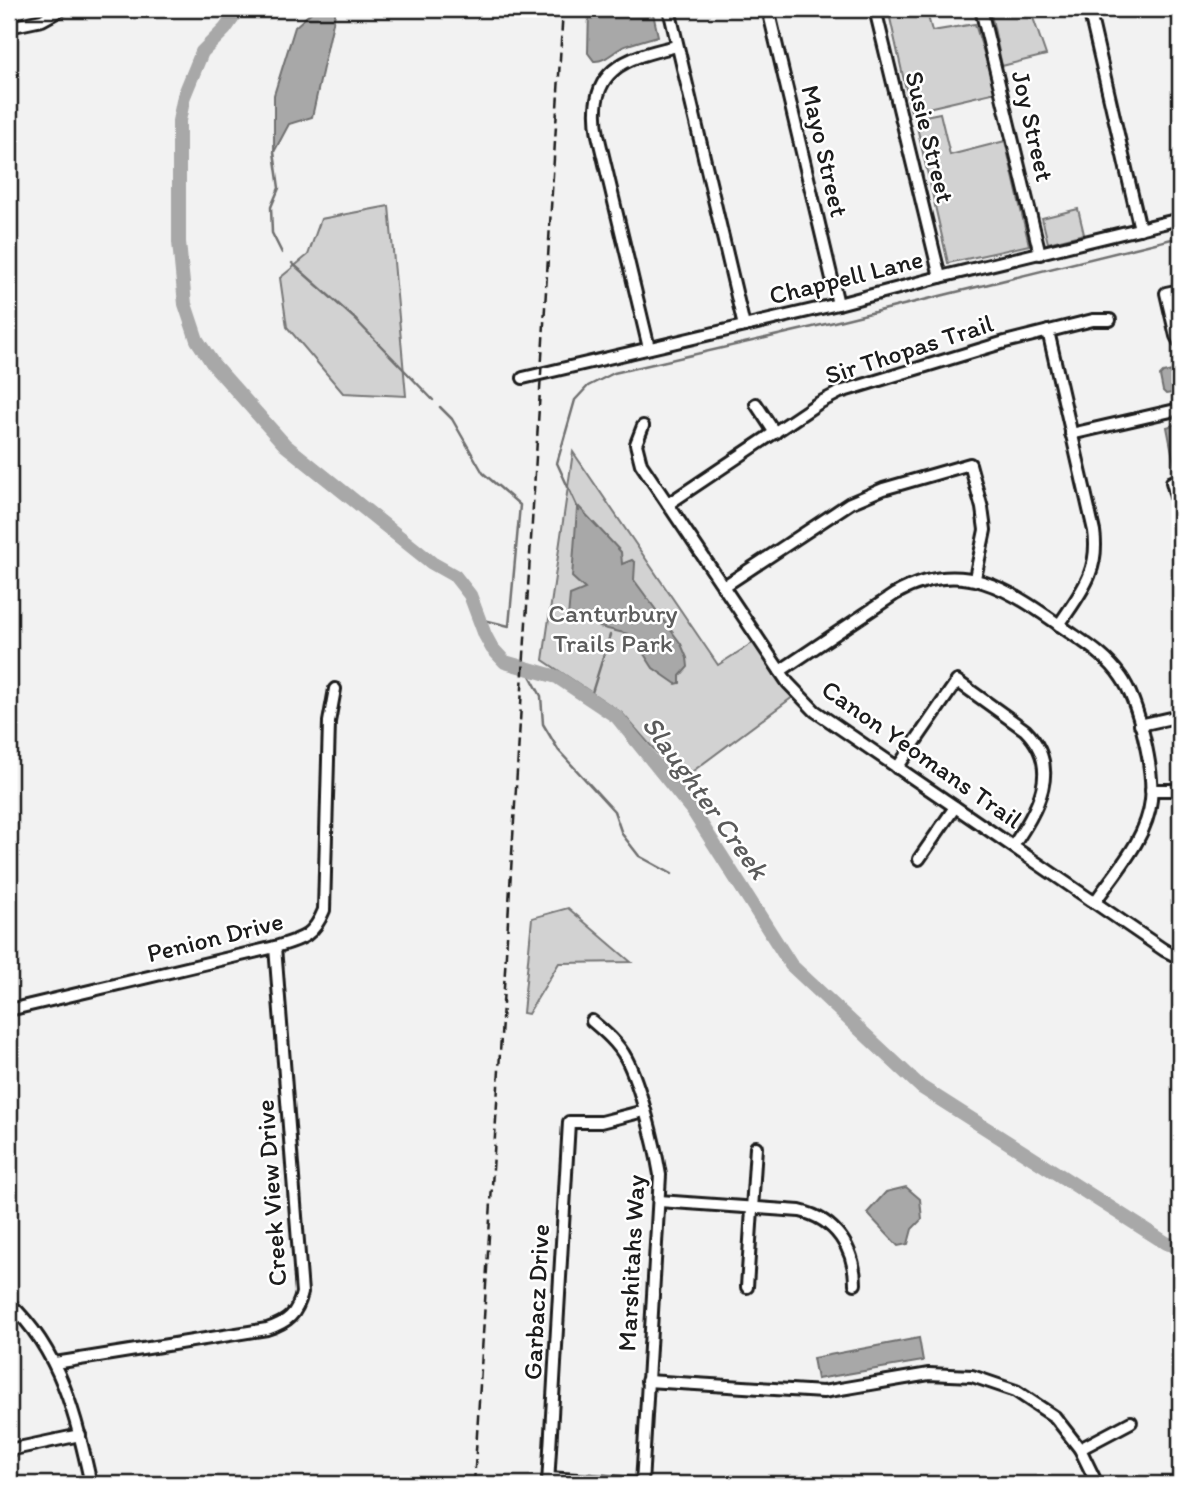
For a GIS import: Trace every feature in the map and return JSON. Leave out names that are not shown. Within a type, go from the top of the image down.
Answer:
[{"type":"street","points":[[9,27],[42,20],[62,9]]},
{"type":"street","points":[[669,9],[744,326]]},
{"type":"street","name":"Mayo Street","points":[[768,9],[838,304]]},
{"type":"street","name":"Susie Street","points":[[875,9],[940,277]]},
{"type":"street","name":"Joy Street","points":[[981,9],[1040,254]]},
{"type":"street","points":[[1089,9],[1140,229]]},
{"type":"street","points":[[649,348],[595,114],[599,94],[614,69],[635,56],[677,46]]},
{"type":"street","name":"Chappell Lane","points":[[523,378],[838,304],[1180,219]]},
{"type":"street","points":[[1180,290],[1166,293],[1176,337],[1180,343]]},
{"type":"street","name":"Sir Thopas Trail","points":[[668,504],[825,399],[840,392],[1005,342],[1093,320],[1110,320]]},
{"type":"street","points":[[1048,331],[1094,531],[1096,550],[1093,569],[1059,625]]},
{"type":"street","points":[[756,404],[775,433]]},
{"type":"street","points":[[1072,434],[1180,409]]},
{"type":"street","name":"Canon Yeomans Trail","points":[[643,426],[636,438],[638,456],[780,671],[815,711],[1164,950],[1180,958]]},
{"type":"street","points":[[723,587],[850,503],[883,489],[971,464],[985,530],[975,578]]},
{"type":"street","points":[[1172,482],[1180,512]]},
{"type":"street","points":[[780,671],[905,588],[935,578],[975,578],[1000,587],[1098,652],[1121,676],[1130,693],[1140,725],[1151,790],[1148,816],[1139,836],[1095,902]]},
{"type":"street","points":[[897,768],[957,681],[1025,730],[1040,754],[1044,774],[1041,799],[1033,817],[1013,846]]},
{"type":"street","name":"Penion Drive","points":[[9,1010],[275,947],[312,933],[324,910],[329,722],[335,689]]},
{"type":"street","points":[[1140,725],[1180,716]]},
{"type":"street","points":[[1151,790],[1180,790]]},
{"type":"street","points":[[919,859],[955,807]]},
{"type":"street","name":"Creek View Drive","points":[[55,1363],[267,1329],[284,1323],[294,1314],[302,1293],[275,947]]},
{"type":"street","name":"Marshitahs Way","points":[[592,1021],[610,1036],[626,1058],[659,1165],[659,1201],[640,1484]]},
{"type":"street","name":"Garbacz Drive","points":[[548,1481],[569,1122],[601,1122],[644,1111]]},
{"type":"street","points":[[747,1287],[756,1147]]},
{"type":"street","points":[[659,1201],[800,1211],[817,1216],[841,1236],[852,1256],[855,1284]]},
{"type":"street","points":[[9,1303],[36,1333],[55,1363],[67,1391],[91,1484]]},
{"type":"street","points":[[647,1381],[823,1392],[929,1374],[972,1376],[1001,1384],[1043,1407],[1064,1426],[1080,1449],[1097,1484]]},
{"type":"street","points":[[1080,1449],[1131,1422]]},
{"type":"street","points":[[9,1450],[80,1435]]},
{"type":"street","points":[[548,1481],[640,1484]]},
{"type":"green space","points":[[888,9],[926,9],[932,31],[975,24],[996,92],[911,112]]},
{"type":"green space","points":[[990,9],[1030,9],[1046,55],[1002,66]]},
{"type":"green space","points":[[940,113],[950,155],[1005,141],[1029,245],[948,263],[915,118]]},
{"type":"green space","points":[[389,206],[406,396],[343,393],[287,327],[280,278],[308,255],[321,219]]},
{"type":"green space","points":[[1078,209],[1084,234],[1048,243],[1042,218]]},
{"type":"green space","name":"Canturbury Trails Park","points":[[573,452],[718,665],[754,642],[794,696],[681,780],[622,713],[543,660]]},
{"type":"green space","points":[[568,908],[631,962],[559,963],[528,1014],[523,1013],[532,918]]},
{"type":"shaded area","points":[[315,9],[336,9],[312,117],[289,124],[274,152],[274,95],[295,27]]},
{"type":"shaded area","points":[[589,9],[652,9],[658,36],[625,46],[606,58],[594,61],[588,53]]},
{"type":"shaded area","points":[[1180,371],[1180,392],[1166,394],[1160,376]]},
{"type":"shaded area","points":[[1180,423],[1178,470],[1175,468],[1167,427]]},
{"type":"shaded area","points":[[579,507],[621,552],[622,564],[632,560],[635,563],[634,580],[681,644],[687,658],[688,667],[680,676],[680,683],[676,684],[653,668],[633,637],[628,634],[599,627],[596,622],[572,620],[568,617],[570,595],[585,589],[572,577]]},
{"type":"shaded area","points":[[906,1187],[920,1199],[922,1219],[912,1229],[908,1244],[898,1246],[867,1213],[886,1192]]},
{"type":"shaded area","points":[[919,1338],[923,1361],[817,1379],[813,1358]]},
{"type":"waterway","name":"Slaughter Creek","points":[[239,9],[225,29],[202,52],[184,96],[179,121],[179,242],[185,304],[197,340],[213,364],[285,445],[432,563],[455,576],[470,595],[492,648],[505,662],[557,677],[617,717],[693,811],[791,965],[921,1087],[1166,1243],[1180,1247]]},
{"type":"waterway","points":[[274,152],[279,188],[271,207],[272,233],[282,253]]},
{"type":"waterway","points":[[579,511],[557,463],[575,400],[588,386],[614,373],[1180,237]]},
{"type":"waterway","points":[[292,263],[354,318],[433,400]]},
{"type":"waterway","points":[[440,407],[452,419],[483,473],[520,505],[509,626],[480,619]]},
{"type":"waterway","points":[[590,699],[610,635]]},
{"type":"waterway","points":[[526,668],[541,696],[543,724],[559,751],[614,811],[622,834],[639,856],[672,874]]},
{"type":"railway","points":[[474,1484],[563,9]]}]
